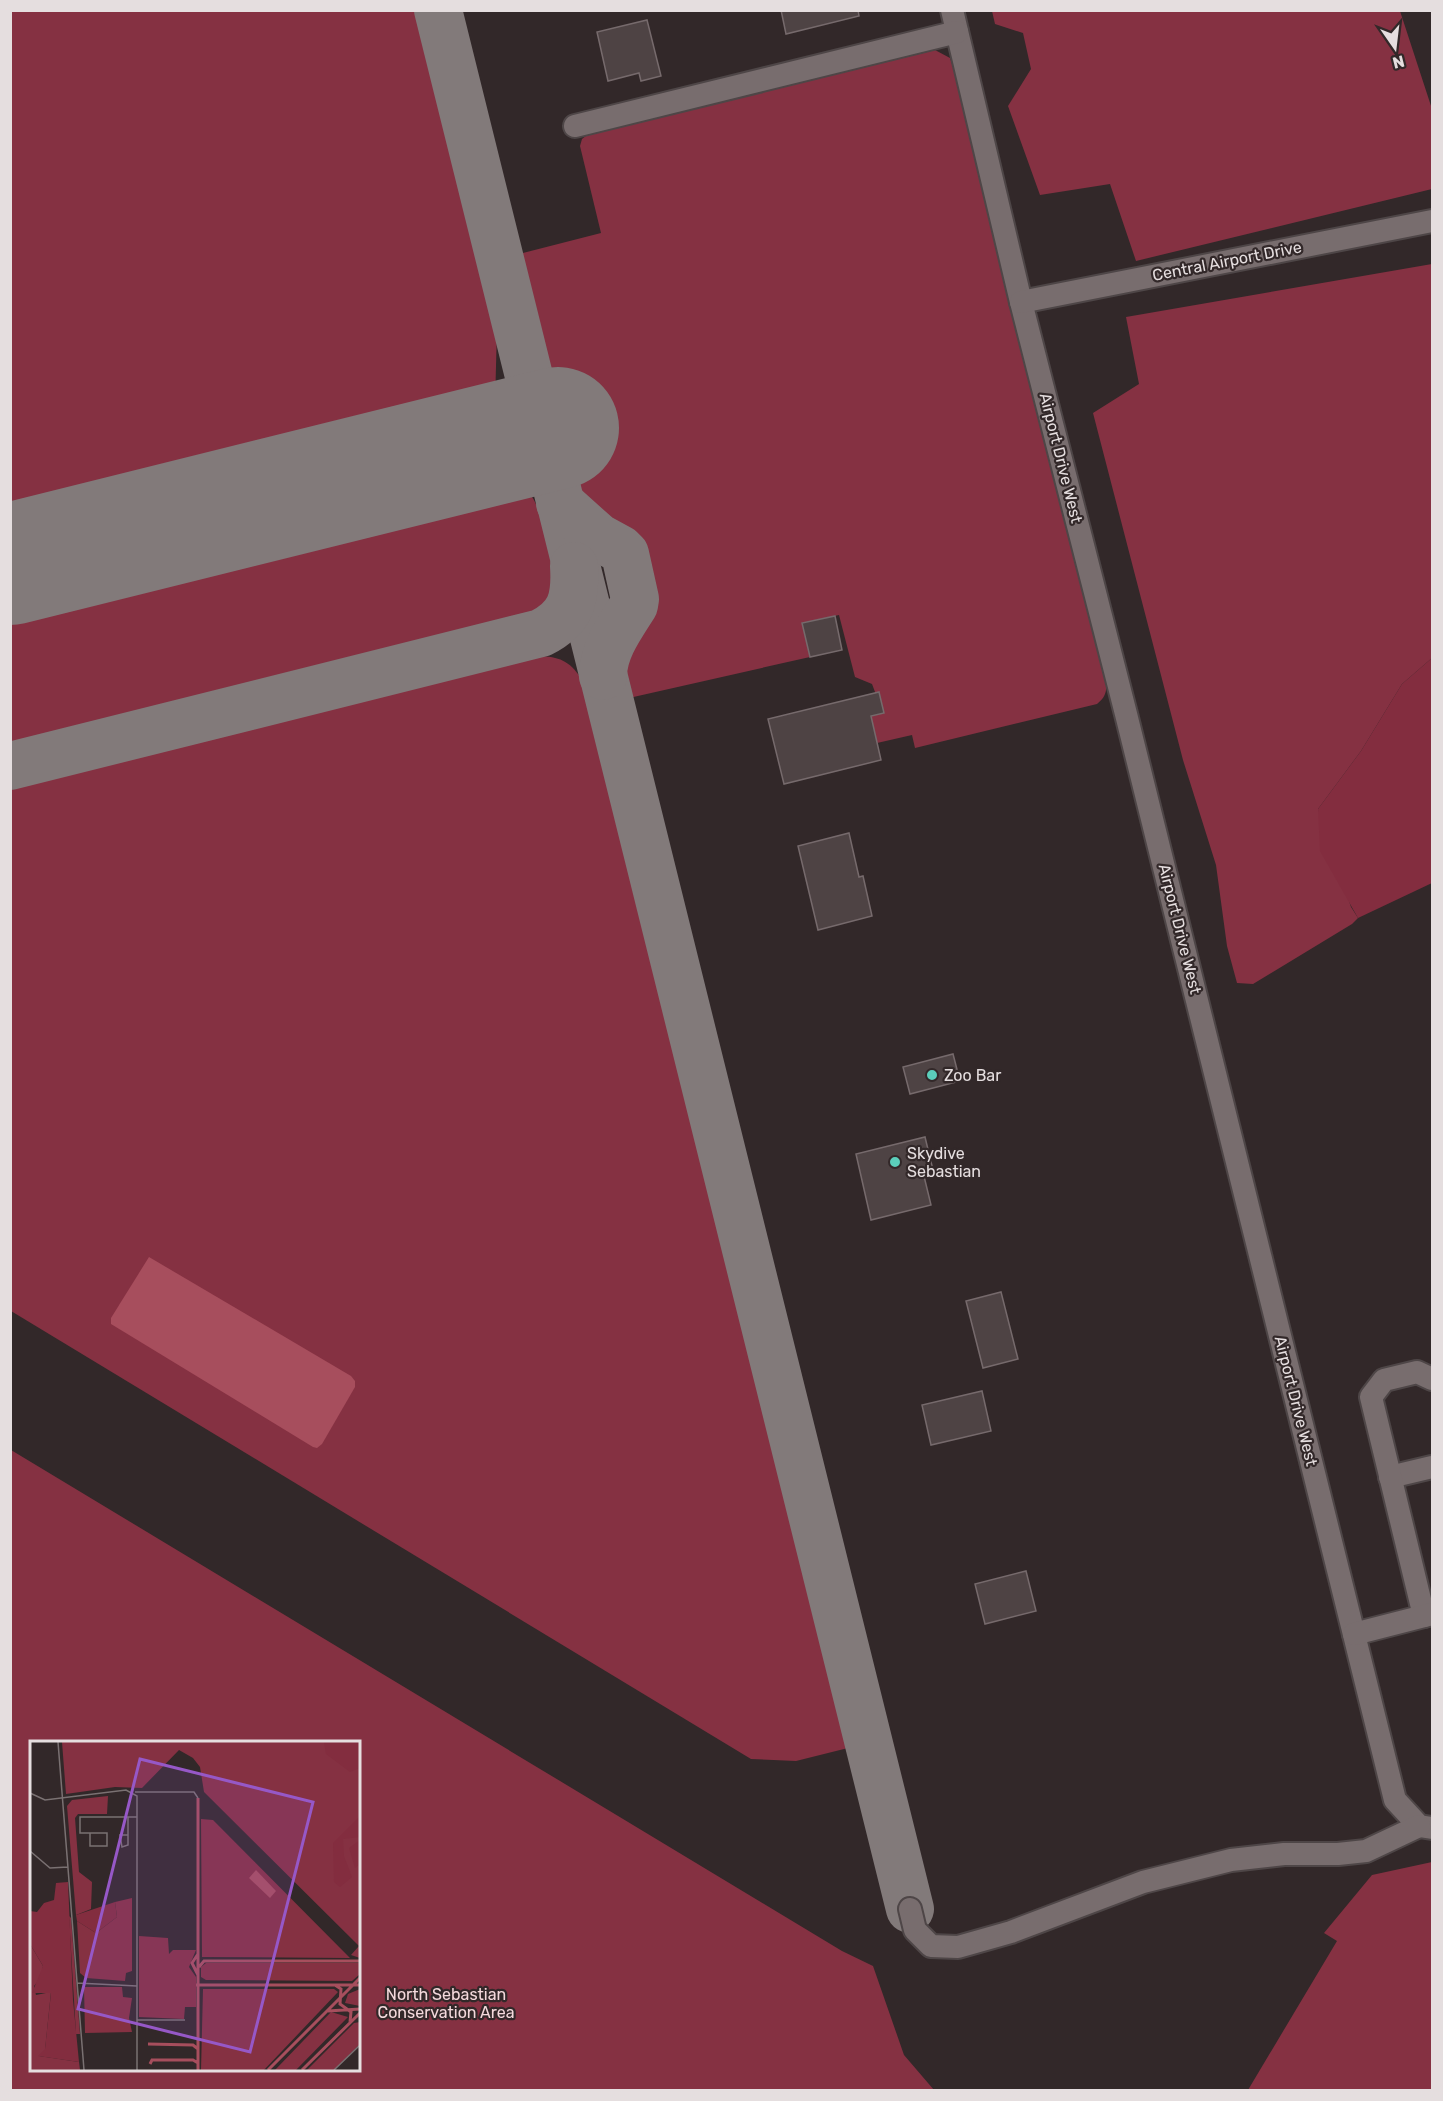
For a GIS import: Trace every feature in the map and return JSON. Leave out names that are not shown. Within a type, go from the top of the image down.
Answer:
[{"type":"street","points":[[575,126],[955,21]]},
{"type":"street","name":"Airport Drive West","points":[[955,21],[1021,302],[1147,798],[1395,1800],[1426,1827]]},
{"type":"street","name":"Central Airport Drive","points":[[1021,302],[1432,221]]},
{"type":"street","points":[[1354,1634],[1428,1615],[1371,1398],[1384,1380],[1417,1372],[1432,1378]]},
{"type":"street","points":[[1390,1477],[1432,1467]]},
{"type":"street","points":[[910,1909],[915,1930],[931,1946],[958,1947],[1011,1932],[1143,1882],[1231,1860],[1284,1854],[1338,1854],[1365,1851],[1426,1827]]},
{"type":"green space","points":[[10,11],[418,11],[497,328],[495,404],[489,409],[11,527]]},
{"type":"green space","points":[[992,11],[1400,11],[1432,109],[1432,189],[1136,261],[1110,184],[1040,195],[1008,106],[1031,69],[1023,33],[995,24]]},
{"type":"green space","points":[[935,50],[950,58],[953,67],[1106,680],[1104,696],[1097,704],[915,748],[912,735],[877,743],[871,716],[883,713],[872,684],[855,677],[839,615],[802,623],[810,657],[629,698],[624,666],[657,607],[657,595],[647,551],[641,540],[582,499],[519,254],[601,233],[580,146],[582,139],[587,135]]},
{"type":"green space","points":[[1432,264],[1432,658],[1402,684],[1361,751],[1318,809],[1351,907],[1358,918],[1352,924],[1253,984],[1237,983],[1227,946],[1216,865],[1183,760],[1093,413],[1139,384],[1126,317]]},
{"type":"green space","points":[[505,480],[523,489],[532,497],[540,512],[554,565],[555,589],[548,604],[536,614],[522,621],[11,747],[11,600],[490,481]]},
{"type":"green space","points":[[538,656],[563,661],[572,667],[581,678],[848,1748],[796,1761],[751,1759],[11,1311],[10,786]]},
{"type":"green space","name":"North Sebastian Conservation Area","points":[[11,1450],[842,1951],[873,1966],[904,2055],[934,2090],[11,2090]]},
{"type":"green space","points":[[1432,1862],[1432,2090],[1248,2090],[1337,1941],[1324,1933],[1372,1875]]},
{"type":"shaded area","points":[[1432,658],[1432,883],[1358,918],[1320,851],[1318,809],[1361,751],[1402,684]]},
{"type":"shaded area","points":[[149,1257],[351,1376],[355,1381],[355,1387],[322,1444],[317,1448],[313,1447],[111,1324],[111,1318]]},
{"type":"building","points":[[781,10],[858,10],[859,16],[786,34]]},
{"type":"building","points":[[647,20],[661,76],[641,81],[639,73],[608,81],[597,32]]},
{"type":"building","points":[[835,616],[842,650],[810,657],[802,623]]},
{"type":"building","points":[[879,692],[884,713],[871,716],[881,760],[784,784],[768,719]]},
{"type":"building","points":[[849,833],[859,877],[863,876],[872,916],[818,930],[798,846]]},
{"type":"building","points":[[953,1054],[960,1081],[910,1094],[903,1067]]},
{"type":"building","points":[[925,1137],[933,1170],[923,1172],[931,1205],[871,1220],[856,1154]]},
{"type":"building","points":[[1001,1292],[1018,1359],[983,1368],[966,1301]]},
{"type":"building","points":[[982,1391],[991,1431],[931,1445],[922,1405]]},
{"type":"building","points":[[1026,1571],[1036,1611],[985,1624],[975,1584]]},
{"type":"taxiway","points":[[438,10],[910,1909]]},
{"type":"taxiway","points":[[560,503],[598,537],[625,554],[635,599],[634,605],[609,648],[603,676]]},
{"type":"taxiway","points":[[10,766],[541,633],[559,621],[570,606],[574,588],[574,566]]},
{"type":"runway","points":[[10,564],[558,428]]},
{"type":"place","name":"Zoo Bar","points":[[932,1075]]},
{"type":"place","name":"Skydive Sebastian","points":[[895,1162]]}]
